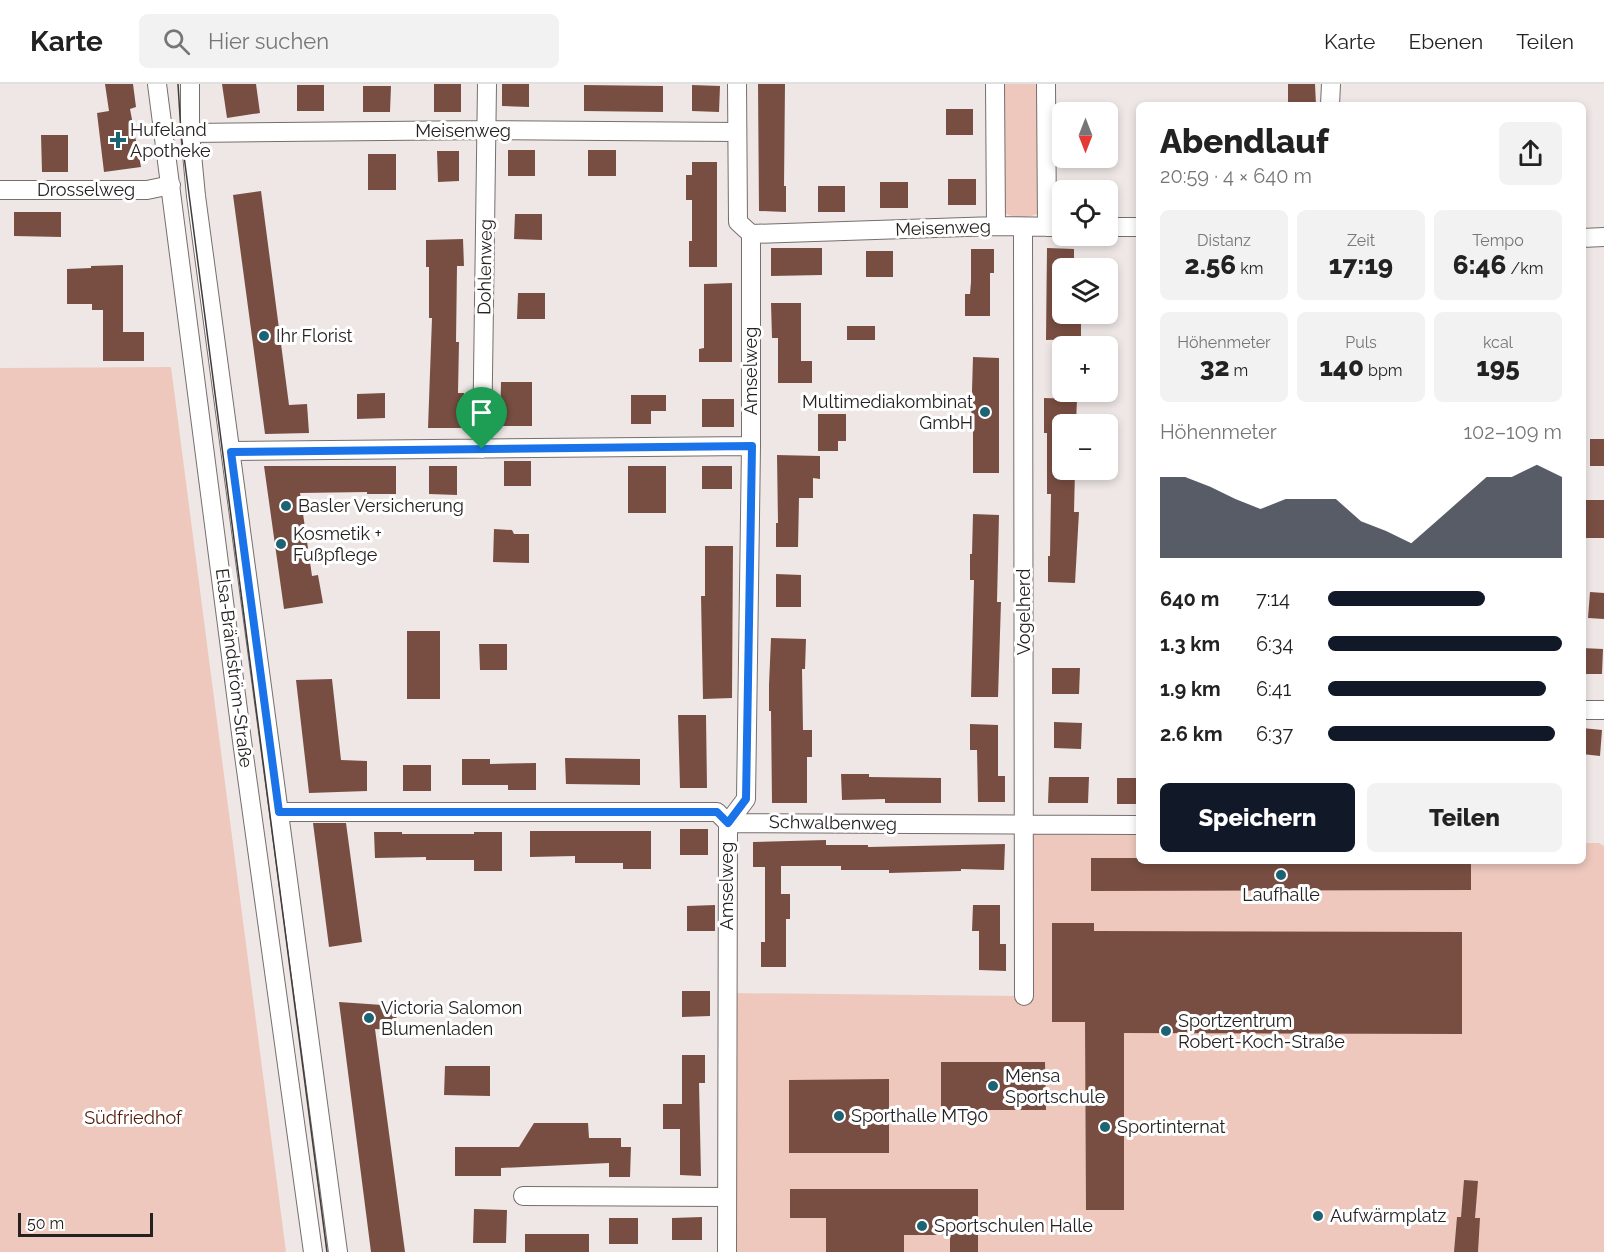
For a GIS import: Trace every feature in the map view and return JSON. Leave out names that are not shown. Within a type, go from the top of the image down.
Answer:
[{"type":"street","name":"Elsa-Brändström-Straße","points":[[157,84],[242,741],[313,1252]]},
{"type":"street","name":"Elsa-Brändström-Straße","points":[[190,84],[190,133],[196,196],[338,1252]]},
{"type":"street","name":"Dohlenweg","points":[[482,449],[487,84]]},
{"type":"street","points":[[737,84],[738,222],[752,234]]},
{"type":"street","points":[[995,84],[996,226]]},
{"type":"street","points":[[1046,84],[1052,191]]},
{"type":"street","points":[[1330,102],[1331,84]]},
{"type":"street","name":"Meisenweg","points":[[190,133],[487,130],[737,132]]},
{"type":"street","name":"Drosselweg","points":[[0,190],[147,190],[171,185]]},
{"type":"street","name":"Meisenweg","points":[[752,234],[996,226],[1052,227]]},
{"type":"street","name":"Vogelherd","points":[[1023,227],[1024,996]]},
{"type":"street","points":[[1118,227],[1136,227]]},
{"type":"street","name":"Amselweg","points":[[727,1252],[728,823],[746,799],[752,446],[752,234]]},
{"type":"street","points":[[1586,238],[1604,237]]},
{"type":"street","points":[[231,452],[752,446]]},
{"type":"street","points":[[1586,710],[1604,710]]},
{"type":"street","name":"Schwalbenweg","points":[[279,812],[717,812],[728,823],[1136,825]]},
{"type":"street","points":[[523,1196],[727,1197]]},
{"type":"green space","points":[[1001,84],[1038,84],[1039,213],[1028,217],[1014,217],[1000,211]]},
{"type":"green space","name":"Südfriedhof","points":[[171,367],[286,1252],[0,1252],[0,368]]},
{"type":"green space","name":"Sportzentrum Robert-Koch-Straße","points":[[1024,825],[1136,825],[1136,864],[1586,864],[1586,843],[1599,843],[1604,846],[1604,1252],[727,1252],[727,993],[1023,996]]},
{"type":"building","name":"Hufeland Apotheke","points":[[105,84],[133,84],[136,107],[130,109],[141,167],[104,172],[97,113],[109,111]]},
{"type":"building","points":[[222,84],[256,84],[260,113],[227,118]]},
{"type":"building","points":[[434,84],[461,84],[461,112],[434,112]]},
{"type":"building","points":[[502,84],[529,84],[529,107],[502,106]]},
{"type":"building","points":[[758,84],[785,84],[786,212],[759,211]]},
{"type":"building","points":[[1288,84],[1315,84],[1316,102],[1288,102]]},
{"type":"building","points":[[297,85],[324,85],[324,111],[297,111]]},
{"type":"building","points":[[584,85],[663,86],[663,112],[584,111]]},
{"type":"building","points":[[692,85],[720,86],[719,112],[692,111]]},
{"type":"building","points":[[363,86],[391,86],[390,112],[363,112]]},
{"type":"building","points":[[946,109],[973,109],[973,135],[946,135]]},
{"type":"building","points":[[41,135],[68,135],[68,172],[42,172]]},
{"type":"building","points":[[508,150],[535,150],[535,176],[508,176]]},
{"type":"building","points":[[588,150],[616,150],[616,176],[588,176]]},
{"type":"building","points":[[437,151],[459,151],[459,181],[438,182]]},
{"type":"building","points":[[368,154],[396,154],[396,190],[368,190]]},
{"type":"building","points":[[692,162],[717,162],[717,267],[689,267],[689,241],[692,241],[692,200],[686,200],[686,175],[692,175]]},
{"type":"building","points":[[948,179],[976,179],[976,205],[948,205]]},
{"type":"building","points":[[880,182],[908,182],[908,208],[880,208]]},
{"type":"building","points":[[818,186],[845,186],[845,212],[818,212]]},
{"type":"building","points":[[261,191],[289,405],[307,404],[309,433],[265,434],[233,195]]},
{"type":"building","points":[[14,212],[61,212],[61,237],[14,236]]},
{"type":"building","points":[[515,214],[542,214],[542,240],[514,239]]},
{"type":"building","points":[[463,239],[464,266],[457,266],[456,342],[459,342],[458,393],[464,393],[464,428],[428,428],[432,318],[429,318],[429,267],[426,267],[426,240]]},
{"type":"building","points":[[771,248],[822,248],[822,275],[771,276]]},
{"type":"building","points":[[1047,248],[1074,249],[1074,258],[1052,258],[1052,324],[1081,324],[1081,336],[1052,336],[1052,340],[1046,340]]},
{"type":"building","points":[[971,249],[994,249],[994,273],[990,273],[990,316],[965,316],[965,294],[970,294]]},
{"type":"building","points":[[866,251],[893,251],[893,277],[866,277]]},
{"type":"building","points":[[123,265],[123,332],[144,332],[144,361],[103,361],[103,310],[92,310],[92,304],[67,304],[67,269]]},
{"type":"building","points":[[732,283],[732,362],[699,362],[699,349],[704,348],[704,284]]},
{"type":"building","points":[[518,293],[545,293],[545,319],[517,319]]},
{"type":"building","points":[[771,303],[801,303],[801,361],[812,361],[812,383],[778,383],[778,338],[772,338]]},
{"type":"building","points":[[847,326],[875,326],[875,340],[847,340]]},
{"type":"building","points":[[973,357],[999,358],[999,473],[973,473],[973,425],[971,425]]},
{"type":"building","points":[[501,382],[532,382],[532,426],[500,426]]},
{"type":"building","points":[[385,393],[385,418],[357,419],[357,394]]},
{"type":"building","points":[[631,395],[666,395],[666,411],[651,411],[651,424],[631,424]]},
{"type":"building","points":[[1044,398],[1052,398],[1052,402],[1077,402],[1076,414],[1052,414],[1052,480],[1075,480],[1074,512],[1079,512],[1075,583],[1048,582],[1051,494],[1047,494],[1047,433],[1044,433]]},
{"type":"building","points":[[702,399],[734,399],[734,427],[702,427]]},
{"type":"building","points":[[818,414],[846,414],[846,441],[838,441],[838,451],[818,451]]},
{"type":"building","points":[[1590,439],[1604,439],[1604,466],[1590,466]]},
{"type":"building","points":[[777,455],[820,456],[820,479],[813,478],[813,498],[799,498],[798,547],[776,547]]},
{"type":"building","points":[[504,461],[531,461],[531,486],[504,486]]},
{"type":"building","points":[[264,466],[396,466],[396,494],[300,493],[312,576],[318,575],[323,603],[284,609]]},
{"type":"building","points":[[429,466],[457,466],[457,495],[429,494]]},
{"type":"building","points":[[628,466],[666,466],[666,513],[628,513]]},
{"type":"building","points":[[702,466],[732,466],[732,489],[702,489]]},
{"type":"building","points":[[1586,500],[1604,500],[1604,538],[1586,538]]},
{"type":"building","points":[[973,514],[999,515],[997,602],[1001,602],[998,697],[971,697],[974,580],[970,580],[970,554],[972,554]]},
{"type":"building","points":[[494,529],[512,530],[514,534],[529,534],[529,563],[493,562]]},
{"type":"building","points":[[705,546],[733,546],[732,698],[703,699],[701,596],[705,596]]},
{"type":"building","points":[[776,574],[801,575],[801,607],[776,607]]},
{"type":"building","points":[[1590,592],[1604,593],[1604,619],[1588,618]]},
{"type":"building","points":[[407,631],[440,631],[440,699],[407,699]]},
{"type":"building","points":[[771,638],[806,639],[805,669],[802,669],[803,730],[812,730],[812,757],[807,757],[807,803],[772,803],[771,711],[769,711]]},
{"type":"building","points":[[479,644],[507,644],[507,670],[480,670]]},
{"type":"building","points":[[1586,648],[1603,649],[1602,674],[1586,674]]},
{"type":"building","points":[[1052,668],[1080,668],[1079,694],[1052,694]]},
{"type":"building","points":[[332,679],[341,760],[367,761],[367,791],[309,793],[296,680]]},
{"type":"building","points":[[678,715],[706,715],[707,788],[680,788]]},
{"type":"building","points":[[1054,722],[1082,723],[1081,749],[1054,748]]},
{"type":"building","points":[[970,724],[998,725],[998,776],[1005,776],[1005,802],[978,802],[977,750],[970,750]]},
{"type":"building","points":[[1586,728],[1602,730],[1600,756],[1586,754]]},
{"type":"building","points":[[565,758],[640,759],[640,785],[566,784]]},
{"type":"building","points":[[462,759],[490,759],[490,764],[536,763],[536,790],[508,790],[508,785],[462,785]]},
{"type":"building","points":[[403,765],[431,765],[431,791],[403,791]]},
{"type":"building","points":[[841,774],[869,774],[869,777],[941,778],[941,803],[885,803],[885,799],[842,800]]},
{"type":"building","points":[[1049,777],[1089,777],[1088,803],[1048,803]]},
{"type":"building","points":[[1117,778],[1136,778],[1136,804],[1117,804]]},
{"type":"building","points":[[313,823],[346,823],[362,942],[329,947]]},
{"type":"building","points":[[680,829],[708,829],[708,855],[680,855]]},
{"type":"building","points":[[530,831],[651,831],[651,869],[623,869],[623,863],[575,863],[575,856],[530,857]]},
{"type":"building","points":[[374,832],[474,834],[474,832],[502,832],[502,871],[474,871],[474,860],[426,860],[426,857],[375,858]]},
{"type":"building","points":[[826,840],[826,845],[868,845],[868,847],[1005,844],[1004,870],[961,869],[961,871],[889,873],[889,870],[841,870],[841,866],[781,866],[781,894],[790,894],[790,919],[786,919],[786,967],[761,967],[761,942],[765,942],[765,867],[753,867],[753,842]]},
{"type":"building","name":"Laufhalle","points":[[1091,858],[1136,858],[1136,864],[1471,864],[1471,890],[1091,891]]},
{"type":"building","points":[[715,905],[715,931],[687,931],[687,906]]},
{"type":"building","points":[[973,905],[1000,905],[1000,944],[1006,944],[1006,971],[979,970],[979,931],[972,931]]},
{"type":"building","points":[[1052,923],[1094,923],[1094,931],[1462,932],[1462,1034],[1124,1033],[1124,1210],[1086,1210],[1085,1022],[1052,1022]]},
{"type":"building","points":[[682,991],[710,991],[710,1016],[682,1017]]},
{"type":"building","points":[[339,1002],[397,1006],[396,1030],[375,1029],[405,1252],[371,1252]]},
{"type":"building","points":[[682,1055],[705,1055],[705,1083],[699,1083],[701,1176],[680,1175],[680,1129],[663,1129],[663,1104],[682,1104]]},
{"type":"building","name":"Mensa Sportschule","points":[[941,1062],[1045,1062],[1046,1110],[941,1110]]},
{"type":"building","points":[[445,1066],[490,1066],[490,1096],[444,1095]]},
{"type":"building","name":"Sporthalle MT90","points":[[889,1079],[889,1153],[789,1153],[789,1080]]},
{"type":"building","points":[[534,1123],[588,1123],[589,1138],[621,1138],[621,1147],[631,1147],[630,1177],[609,1177],[609,1163],[501,1168],[501,1176],[455,1176],[455,1147],[519,1147]]},
{"type":"building","points":[[1464,1180],[1478,1181],[1475,1218],[1480,1218],[1478,1252],[1454,1252],[1457,1217],[1461,1217]]},
{"type":"building","name":"Sportschulen Halle","points":[[790,1189],[978,1189],[978,1252],[950,1252],[950,1235],[904,1235],[904,1252],[826,1252],[826,1218],[790,1218]]},
{"type":"building","points":[[474,1209],[507,1210],[506,1243],[473,1243]]},
{"type":"building","points":[[702,1217],[702,1240],[672,1240],[672,1218]]},
{"type":"building","points":[[609,1218],[638,1218],[638,1244],[609,1244]]},
{"type":"building","points":[[525,1234],[589,1234],[589,1252],[525,1252]]},
{"type":"tram line","points":[[178,84],[181,133],[327,1252]]},
{"type":"place","name":"Hufeland Apotheke","points":[[118,140]]},
{"type":"place","name":"Ihr Florist","points":[[264,336]]},
{"type":"place","name":"Multimediakombinat GmbH","points":[[985,412]]},
{"type":"place","name":"Basler Versicherung","points":[[286,506]]},
{"type":"place","name":"Kosmetik + Fußpflege","points":[[281,544]]},
{"type":"place","name":"Laufhalle","points":[[1281,875]]},
{"type":"place","name":"Victoria Salomon Blumenladen","points":[[369,1018]]},
{"type":"place","name":"Sportzentrum Robert-Koch-Straße","points":[[1166,1031]]},
{"type":"place","name":"Mensa Sportschule","points":[[993,1086]]},
{"type":"place","name":"Sporthalle MT90","points":[[839,1116]]},
{"type":"place","name":"Sportinternat","points":[[1105,1127]]},
{"type":"place","name":"Aufwärmplatz","points":[[1318,1216]]},
{"type":"place","name":"Sportschulen Halle","points":[[922,1226]]},
{"type":"route","points":[[752,446],[746,799],[728,823],[717,812],[279,812],[231,452],[482,449],[752,446]]}]
